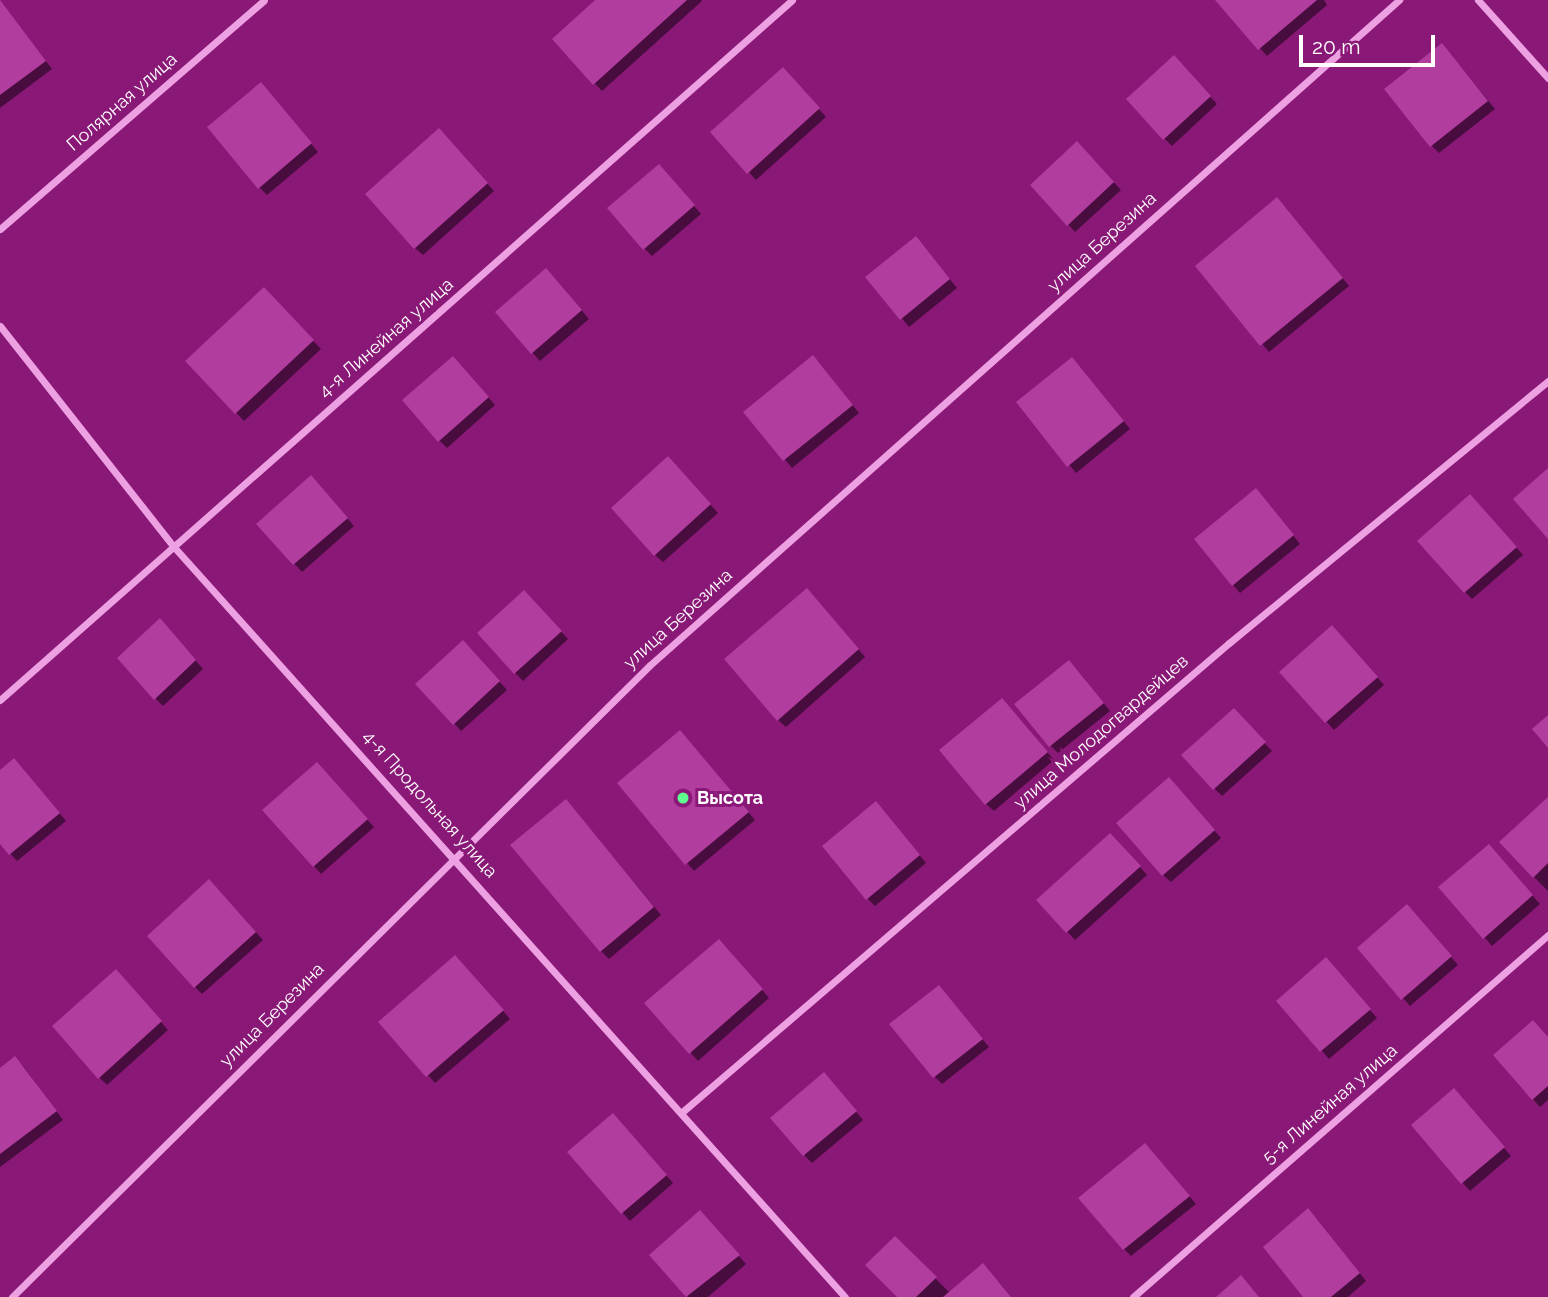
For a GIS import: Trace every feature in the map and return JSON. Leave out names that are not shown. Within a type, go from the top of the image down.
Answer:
[{"type":"street","name":"Полярная улица","points":[[0,229],[264,0]]},
{"type":"street","name":"4-я Линейная улица","points":[[0,700],[792,0]]},
{"type":"street","name":"улица Березина","points":[[12,1297],[650,665],[1399,0]]},
{"type":"street","points":[[1478,0],[1548,78]]},
{"type":"street","name":"4-я Продольная улица","points":[[0,326],[174,547],[456,855],[845,1297]]},
{"type":"street","name":"улица Молодогвардейцев","points":[[681,1113],[1229,643],[1548,381]]},
{"type":"street","name":"5-я Линейная улица","points":[[1133,1297],[1548,935]]},
{"type":"building","points":[[0,0],[46,61],[0,95]]},
{"type":"building","points":[[595,0],[687,0],[593,85],[552,39]]},
{"type":"building","points":[[1215,0],[1317,0],[1258,50]]},
{"type":"building","points":[[1442,43],[1488,101],[1430,147],[1384,89]]},
{"type":"building","points":[[1174,55],[1211,96],[1163,140],[1126,99]]},
{"type":"building","points":[[783,67],[820,108],[747,174],[710,132]]},
{"type":"building","points":[[261,82],[312,143],[258,189],[207,127]]},
{"type":"building","points":[[439,128],[488,183],[414,249],[365,194]]},
{"type":"building","points":[[1077,141],[1114,182],[1067,226],[1030,185]]},
{"type":"building","points":[[659,164],[695,205],[643,250],[607,208]]},
{"type":"building","points":[[1277,197],[1343,278],[1260,346],[1195,266]]},
{"type":"building","points":[[916,236],[950,279],[900,320],[865,277]]},
{"type":"building","points":[[546,268],[582,310],[531,354],[495,312]]},
{"type":"building","points":[[264,287],[314,340],[235,414],[185,361]]},
{"type":"building","points":[[813,355],[853,405],[783,461],[743,412]]},
{"type":"building","points":[[453,356],[489,397],[438,442],[402,400]]},
{"type":"building","points":[[1072,357],[1124,421],[1067,467],[1016,402]]},
{"type":"building","points":[[668,456],[711,504],[654,556],[611,508]]},
{"type":"building","points":[[1548,468],[1548,539],[1513,499]]},
{"type":"building","points":[[311,475],[348,518],[293,565],[256,524]]},
{"type":"building","points":[[1256,488],[1294,535],[1232,586],[1194,539]]},
{"type":"building","points":[[1470,494],[1517,547],[1464,593],[1417,541]]},
{"type":"building","points":[[807,588],[859,649],[777,721],[724,659]]},
{"type":"building","points":[[524,590],[562,631],[514,674],[477,633]]},
{"type":"building","points":[[160,618],[196,660],[154,700],[117,658]]},
{"type":"building","points":[[1332,625],[1378,677],[1325,723],[1279,672]]},
{"type":"building","points":[[463,640],[500,681],[453,725],[415,684]]},
{"type":"building","points":[[1069,660],[1104,703],[1049,747],[1014,704]]},
{"type":"building","points":[[1002,698],[1048,752],[985,805],[939,750]]},
{"type":"building","points":[[1234,708],[1266,742],[1213,790],[1181,755]]},
{"type":"building","points":[[1548,715],[1548,748],[1532,729]]},
{"type":"building","name":"Высота","points":[[680,730],[749,812],[685,865],[617,783]]},
{"type":"building","points":[[14,758],[60,813],[9,855],[0,844],[0,770]]},
{"type":"building","points":[[317,762],[368,819],[313,867],[262,810]]},
{"type":"building","points":[[1169,777],[1215,830],[1162,876],[1116,823]]},
{"type":"building","points":[[1548,797],[1548,863],[1533,878],[1499,842]]},
{"type":"building","points":[[566,799],[654,907],[600,952],[510,845]]},
{"type":"building","points":[[876,801],[920,855],[866,900],[822,846]]},
{"type":"building","points":[[1110,833],[1141,866],[1066,933],[1036,900]]},
{"type":"building","points":[[1489,844],[1533,895],[1483,939],[1438,887]]},
{"type":"building","points":[[209,879],[256,932],[194,988],[147,936]]},
{"type":"building","points":[[1407,904],[1452,956],[1401,1000],[1357,948]]},
{"type":"building","points":[[719,939],[763,989],[689,1054],[644,1003]]},
{"type":"building","points":[[455,955],[504,1010],[426,1077],[378,1022]]},
{"type":"building","points":[[1326,957],[1371,1009],[1320,1052],[1276,1001]]},
{"type":"building","points":[[116,969],[162,1021],[98,1079],[52,1026]]},
{"type":"building","points":[[939,985],[983,1039],[933,1078],[889,1024]]},
{"type":"building","points":[[1533,1020],[1548,1037],[1548,1086],[1532,1100],[1493,1055]]},
{"type":"building","points":[[15,1056],[57,1111],[0,1154],[0,1068]]},
{"type":"building","points":[[824,1072],[857,1111],[803,1156],[770,1118]]},
{"type":"building","points":[[1454,1088],[1505,1147],[1461,1184],[1411,1125]]},
{"type":"building","points":[[613,1113],[667,1175],[621,1214],[567,1152]]},
{"type":"building","points":[[1145,1143],[1190,1196],[1123,1250],[1078,1198]]},
{"type":"building","points":[[1308,1208],[1360,1273],[1331,1297],[1303,1297],[1263,1247]]},
{"type":"building","points":[[700,1210],[740,1255],[686,1297],[649,1255]]},
{"type":"building","points":[[895,1236],[937,1277],[916,1297],[897,1297],[865,1265]]},
{"type":"building","points":[[983,1263],[1011,1297],[943,1297]]},
{"type":"building","points":[[1241,1275],[1259,1297],[1216,1297]]},
{"type":"place","name":"Высота","points":[[683,798]]}]
